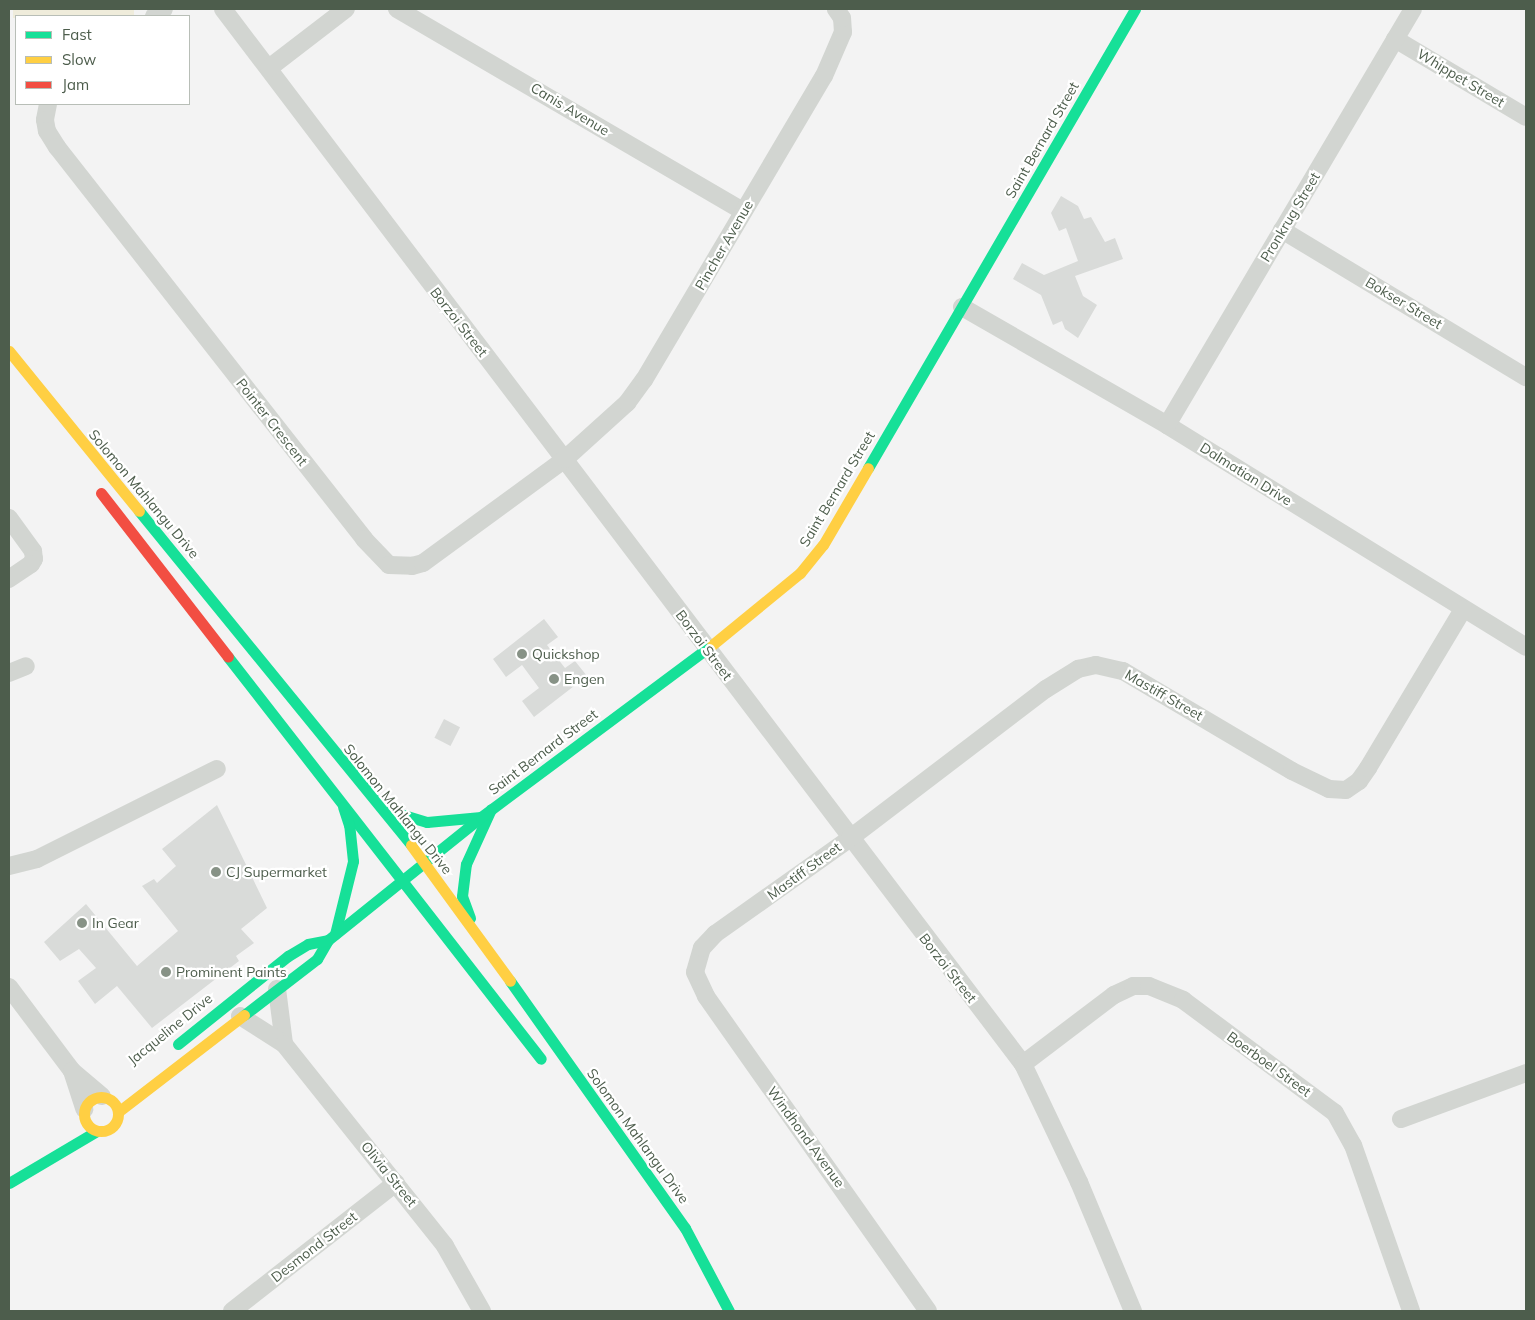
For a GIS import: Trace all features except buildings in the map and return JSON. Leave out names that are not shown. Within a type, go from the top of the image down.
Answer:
[{"type":"main road","name":"Saint Bernard Street","points":[[425,862],[481,816],[707,649],[810,563],[962,307],[1135,9]]},
{"type":"main road","name":"Solomon Mahlangu Drive","points":[[9,351],[319,736],[364,786],[425,862],[484,948],[685,1228],[729,1311]]},
{"type":"main road","points":[[94,484],[214,641],[339,796],[551,1072]]},
{"type":"main road","points":[[364,786],[397,813],[416,820],[452,822],[481,816]]},
{"type":"main road","points":[[332,937],[353,862],[349,825],[339,796]]},
{"type":"main road","points":[[484,948],[468,914],[462,896],[462,885],[466,864],[491,809]]},
{"type":"main road","name":"Jacqueline Drive","points":[[118,1112],[240,1016],[317,959],[332,937],[425,862]]},
{"type":"main road","name":"Jacqueline Drive","points":[[166,1054],[288,956],[308,944],[332,937]]},
{"type":"main road","points":[[9,1183],[40,1163],[98,1131],[112,1127],[118,1112],[109,1096],[91,1100],[68,1132],[40,1163]]},
{"type":"main road","points":[[84,1112],[88,1125],[98,1131]]},
{"type":"main road","name":"Solomon Mahlangu Drive","points":[[678,1242],[729,1311]]},
{"type":"street","name":"Borzoi Street","points":[[223,9],[269,68],[370,208],[565,459],[849,838],[1023,1064],[1079,1182],[1133,1311]]},
{"type":"street","points":[[269,68],[346,9]]},
{"type":"street","name":"Canis Avenue","points":[[397,9],[743,211]]},
{"type":"street","name":"Pincher Avenue","points":[[565,459],[627,403],[644,380],[800,118],[839,46],[844,26],[836,9]]},
{"type":"street","name":"Pronkrug Street","points":[[1167,425],[1413,9]]},
{"type":"street","name":"Whippet Street","points":[[1395,39],[1526,117]]},
{"type":"street","name":"Pointer Crescent","points":[[48,105],[47,131],[58,147],[369,545],[389,565],[398,567],[423,563],[565,459]]},
{"type":"street","name":"Bokser Street","points":[[1282,230],[1526,377]]},
{"type":"street","name":"Dalmatian Drive","points":[[962,307],[1167,425],[1463,609],[1526,646]]},
{"type":"street","points":[[9,518],[33,551],[34,558],[31,564],[9,579]]},
{"type":"street","name":"Mastiff Street","points":[[697,958],[715,934],[849,838],[1046,689],[1068,674],[1096,665],[1123,671],[1315,783],[1329,789],[1346,790],[1359,782],[1463,609]]},
{"type":"street","points":[[9,673],[26,666]]},
{"type":"street","points":[[9,866],[36,859],[217,768]]},
{"type":"street","name":"Windhond Avenue","points":[[697,958],[698,982],[706,996],[928,1311]]},
{"type":"street","name":"Boerboel Street","points":[[1023,1064],[1114,995],[1133,986],[1149,986],[1182,1000],[1335,1113],[1353,1145],[1411,1311]]},
{"type":"street","points":[[9,987],[72,1071],[109,1096]]},
{"type":"street","points":[[277,989],[284,1044]]},
{"type":"street","name":"Olivia Street","points":[[240,1016],[284,1044],[446,1246],[482,1311]]},
{"type":"street","points":[[72,1071],[84,1112]]},
{"type":"street","points":[[1401,1119],[1526,1073]]},
{"type":"street","name":"Desmond Street","points":[[234,1311],[396,1183]]},
{"type":"shaded area","points":[[13,9],[134,9],[134,15],[15,15],[15,18],[13,18]]},
{"type":"traffic: fast","points":[[868,468],[1135,9]]},
{"type":"traffic: fast","points":[[139,511],[411,845]]},
{"type":"traffic: fast","points":[[244,1015],[317,959],[328,940],[481,817],[712,645]]},
{"type":"traffic: fast","points":[[228,657],[541,1059]]},
{"type":"traffic: fast","points":[[384,802],[397,813],[427,822],[481,817]]},
{"type":"traffic: fast","points":[[335,934],[353,861],[349,825],[343,807]]},
{"type":"traffic: fast","points":[[470,918],[462,896],[466,864],[491,809]]},
{"type":"traffic: fast","points":[[178,1044],[288,956],[308,944],[328,940]]},
{"type":"traffic: fast","points":[[510,981],[685,1228],[729,1311]]},
{"type":"traffic: fast","points":[[9,1183],[97,1131]]},
{"type":"traffic: slow","points":[[9,351],[139,511]]},
{"type":"traffic: slow","points":[[712,645],[800,573],[823,545],[868,468]]},
{"type":"traffic: slow","points":[[411,845],[510,981]]},
{"type":"traffic: slow","points":[[118,1112],[244,1015]]},
{"type":"traffic: slow","points":[[101,1097],[108,1098],[113,1102],[117,1107],[118,1114],[117,1121],[113,1126],[108,1130],[101,1131],[94,1130],[89,1126],[85,1121],[84,1114],[85,1107],[89,1102],[94,1098],[101,1097]]},
{"type":"traffic: jam","points":[[101,493],[228,657]]},
{"type":"place","name":"Quickshop","points":[[522,654]]},
{"type":"place","name":"Engen","points":[[554,679]]},
{"type":"place","name":"CJ Supermarket","points":[[216,872]]},
{"type":"place","name":"In Gear","points":[[82,923]]},
{"type":"place","name":"Prominent Paints","points":[[166,972]]}]
